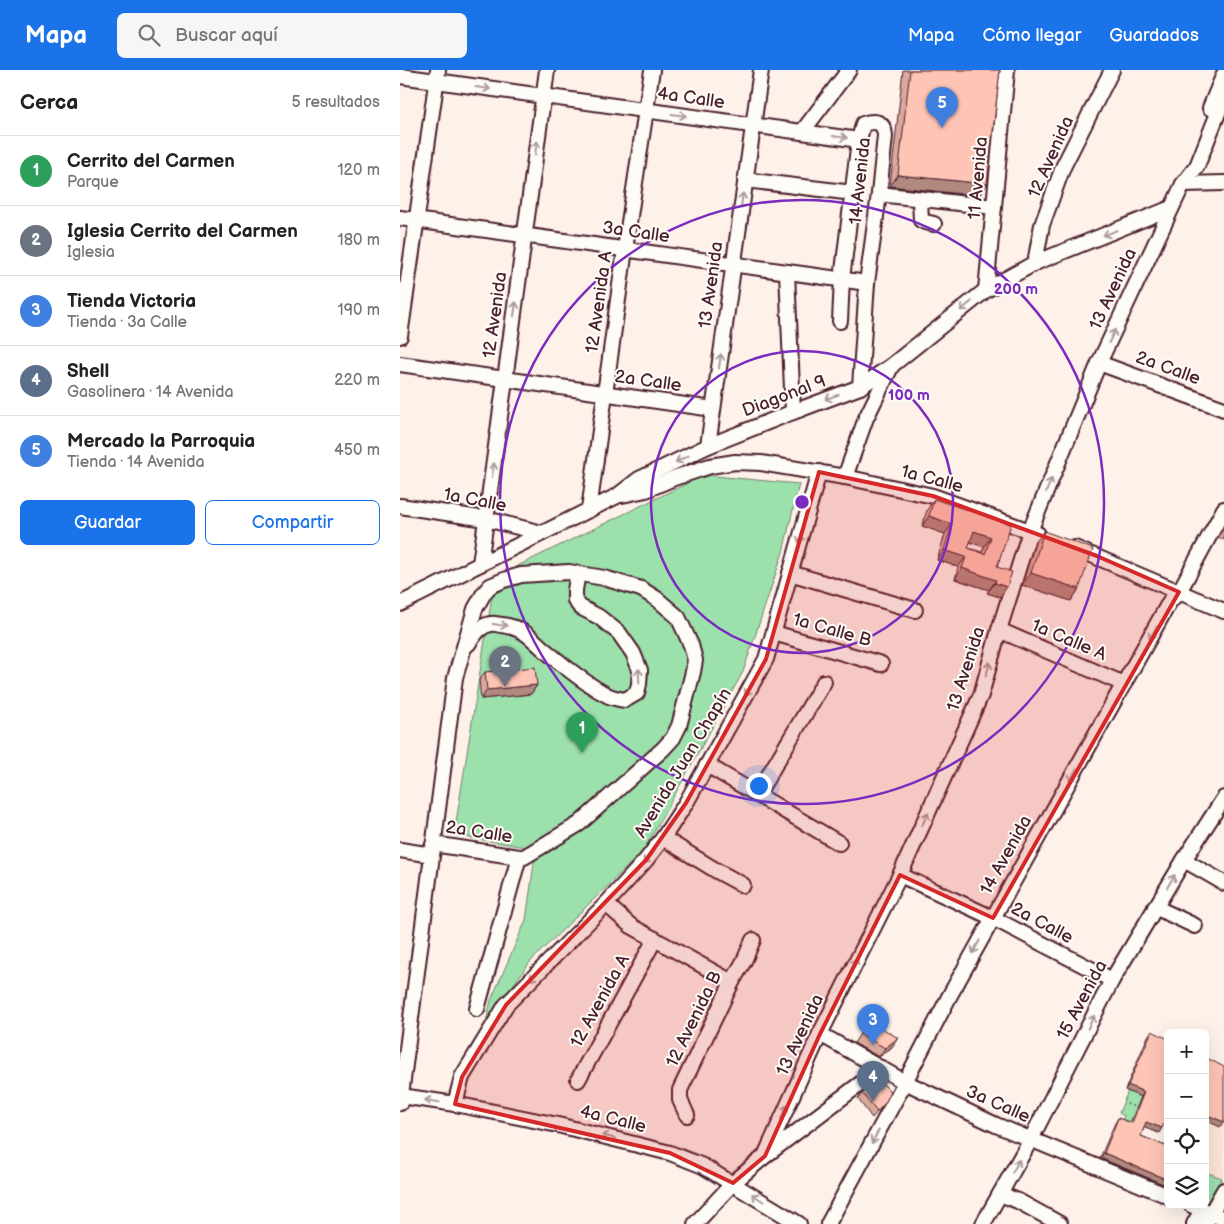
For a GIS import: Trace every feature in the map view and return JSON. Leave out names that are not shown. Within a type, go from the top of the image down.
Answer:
[{"type":"street","name":"12 Avenida","points":[[480,564],[547,70]]},
{"type":"street","name":"12 Avenida A","points":[[589,510],[652,70]]},
{"type":"street","name":"13 Avenida","points":[[708,446],[761,70]]},
{"type":"street","points":[[802,132],[849,70]]},
{"type":"street","name":"11 Avenida","points":[[986,290],[1008,70]]},
{"type":"street","name":"12 Avenida","points":[[1035,263],[1042,226],[1062,167],[1112,70]]},
{"type":"street","name":"13 Avenida","points":[[1183,184],[1187,166],[1224,74]]},
{"type":"street","name":"4a Calle","points":[[400,76],[437,76],[543,96],[859,140]]},
{"type":"street","points":[[400,336],[437,76]]},
{"type":"street","name":"13 Avenida","points":[[765,1156],[820,1034],[900,874],[981,695],[1030,531],[1099,363],[1171,208],[1183,184],[1197,166],[1224,98]]},
{"type":"street","name":"14 Avenida","points":[[840,321],[842,280],[859,140],[863,124],[880,123],[884,128],[885,136],[867,283],[860,387]]},
{"type":"street","points":[[745,180],[853,193]]},
{"type":"street","points":[[1183,184],[1224,183]]},
{"type":"street","points":[[879,194],[994,207]]},
{"type":"street","points":[[920,199],[921,220],[934,224]]},
{"type":"street","name":"Diagonal 9","points":[[400,604],[616,496],[638,479],[708,446],[860,387],[891,366],[986,290],[1035,263],[1171,208]]},
{"type":"street","name":"3a Calle","points":[[400,218],[867,283]]},
{"type":"street","points":[[1130,225],[1147,225],[1154,231],[1157,239]]},
{"type":"street","points":[[787,272],[793,412]]},
{"type":"street","name":"2a Calle","points":[[1099,363],[1224,409]]},
{"type":"street","name":"2a Calle","points":[[400,364],[713,409]]},
{"type":"street","points":[[845,477],[866,418],[891,366]]},
{"type":"street","name":"1a Calle","points":[[616,496],[646,490],[710,466],[735,462],[761,463],[845,477],[933,496],[1047,537]]},
{"type":"street","name":"Avenida Juan Chapín","points":[[455,1104],[462,1077],[506,1005],[606,904],[646,860],[664,838],[686,803],[766,659],[818,472]]},
{"type":"street","name":"1a Calle","points":[[400,506],[486,519],[542,533]]},
{"type":"street","name":"14 Avenida","points":[[828,1224],[888,1106],[906,1082],[950,995],[1170,601],[1179,592],[1224,509]]},
{"type":"street","points":[[1064,544],[1097,556],[1224,611]]},
{"type":"street","points":[[464,650],[478,631],[486,625],[494,623],[510,626],[529,635],[546,652],[608,696],[625,700],[637,693],[640,670],[633,653],[620,633],[599,617],[580,607],[575,600],[578,573]]},
{"type":"street","points":[[400,1099],[405,1025],[433,850],[455,678],[475,609],[490,586],[521,575],[578,573],[604,578],[641,589],[657,599],[678,617],[691,645],[695,660],[679,726],[673,738],[663,749],[579,824],[524,857],[519,858],[478,1009]]},
{"type":"street","points":[[790,573],[915,610]]},
{"type":"street","name":"1a Calle A","points":[[999,630],[1124,684]]},
{"type":"street","name":"1a Calle B","points":[[774,633],[881,664]]},
{"type":"street","points":[[757,795],[824,682]]},
{"type":"street","points":[[707,765],[839,843]]},
{"type":"street","name":"15 Avenida","points":[[983,1224],[1031,1139],[1112,980],[1155,907],[1224,798]]},
{"type":"street","points":[[664,838],[743,885]]},
{"type":"street","name":"2a Calle","points":[[400,850],[433,850],[519,858]]},
{"type":"street","points":[[1184,860],[1224,883]]},
{"type":"street","name":"2a Calle","points":[[900,874],[993,918],[1112,980]]},
{"type":"street","points":[[606,904],[631,926],[732,982]]},
{"type":"street","points":[[1155,907],[1195,926]]},
{"type":"street","name":"12 Avenida A","points":[[578,1080],[656,940]]},
{"type":"street","name":"12 Avenida B","points":[[687,1115],[680,1100],[680,1090],[744,961],[752,940]]},
{"type":"street","name":"3a Calle","points":[[820,1034],[906,1082],[996,1125],[1164,1194]]},
{"type":"street","points":[[695,1224],[733,1183],[765,1156],[868,1086],[881,1068]]},
{"type":"street","name":"4a Calle","points":[[400,1099],[455,1104],[558,1125],[662,1150],[703,1166],[799,1224]]},
{"type":"street","points":[[1194,1224],[1207,1214],[1224,1190]]},
{"type":"street","points":[[1000,1194],[1018,1201],[1060,1224]]},
{"type":"path","points":[[1128,1104],[1140,1109]]},
{"type":"highlighted area","points":[[819,472],[933,496],[1097,556],[1179,592],[993,918],[900,875],[820,1034],[765,1156],[733,1183],[670,1153],[455,1104],[462,1077],[506,1005],[646,860],[686,803],[766,659]]},
{"type":"shaded area","points":[[1209,1066],[1224,1074],[1224,1174],[1209,1201]]},
{"type":"green space","points":[[704,475],[799,484],[783,552],[743,672],[644,850],[530,962],[486,1022],[491,1000],[526,920],[536,849],[454,835],[495,577]]},
{"type":"green space","points":[[1128,1091],[1148,1100],[1136,1110],[1131,1121],[1141,1125],[1120,1125],[1124,1116],[1119,1113]]},
{"type":"green space","points":[[1209,1173],[1222,1178],[1209,1201]]},
{"type":"building","points":[[910,70],[1000,70],[987,184],[898,175]]},
{"type":"building","points":[[934,499],[1011,524],[997,567],[1012,572],[1007,587],[995,583],[996,580],[962,568],[966,557],[944,550],[952,524],[929,516]],"holes":[[[974,531],[991,537],[985,554],[968,548]]]},
{"type":"building","points":[[1044,531],[1093,549],[1079,589],[1031,573]]},
{"type":"building","points":[[535,667],[537,685],[487,690],[485,672]]},
{"type":"building","points":[[869,1020],[898,1038],[885,1048],[860,1034]]},
{"type":"building","points":[[1152,1031],[1164,1037],[1164,1124],[1162,1128],[1146,1122],[1141,1136],[1164,1145],[1164,1178],[1104,1153],[1118,1118],[1132,1123],[1144,1092],[1128,1085]]},
{"type":"building","points":[[1209,1059],[1224,1067],[1224,1122],[1209,1116]]},
{"type":"building","points":[[882,1083],[891,1092],[877,1112],[862,1093]]},
{"type":"place","name":"Mercado la Parroquia","points":[[942,128]]},
{"type":"place","name":"Iglesia Cerrito del Carmen","points":[[505,687]]},
{"type":"place","name":"Cerrito del Carmen","points":[[582,753]]},
{"type":"place","name":"Tienda Victoria","points":[[873,1045]]},
{"type":"place","name":"Shell","points":[[873,1102]]}]
